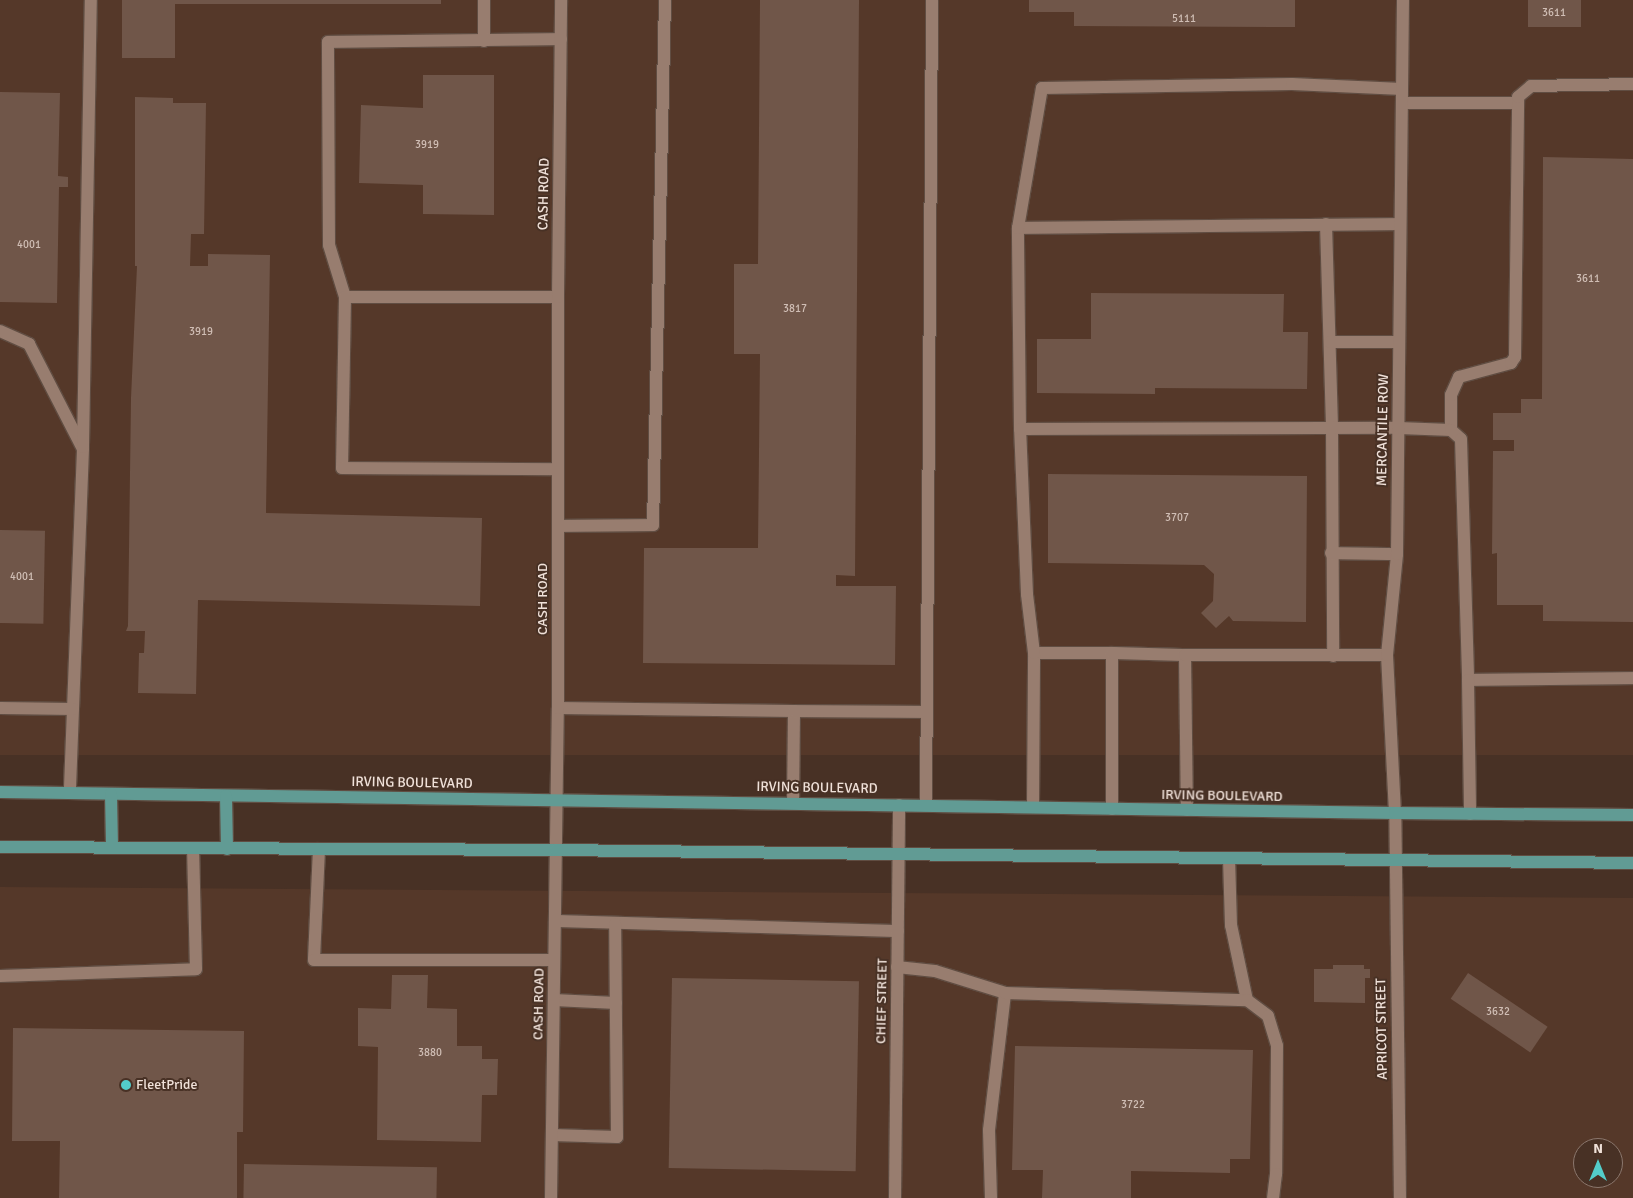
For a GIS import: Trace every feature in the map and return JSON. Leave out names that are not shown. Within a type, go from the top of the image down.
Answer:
[{"type":"main road","name":"IRVING BOULEVARD","points":[[0,792],[1633,815]]},
{"type":"main road","points":[[111,794],[112,848]]},
{"type":"main road","points":[[226,796],[227,849]]},
{"type":"main road","points":[[0,847],[556,850],[1633,862]]},
{"type":"street","points":[[70,794],[83,449],[91,0]]},
{"type":"street","points":[[484,0],[484,41]]},
{"type":"street","name":"CASH ROAD","points":[[551,1198],[558,708],[558,297],[562,0]]},
{"type":"street","points":[[558,526],[653,525],[665,0]]},
{"type":"street","points":[[926,805],[932,0]]},
{"type":"street","name":"MERCANTILE ROW","points":[[1395,860],[1395,813],[1387,655],[1397,554],[1403,0]]},
{"type":"street","points":[[558,469],[342,468],[345,297],[329,245],[328,42],[562,39]]},
{"type":"street","points":[[1033,807],[1034,652],[1027,594],[1020,429],[1018,228],[1042,88],[1292,84],[1402,89]]},
{"type":"street","points":[[1451,430],[1450,395],[1459,377],[1511,363],[1515,357],[1518,98],[1531,86],[1633,84]]},
{"type":"street","points":[[1402,103],[1518,102]]},
{"type":"street","points":[[1326,224],[1332,428],[1333,656]]},
{"type":"street","points":[[1018,228],[1400,224]]},
{"type":"street","points":[[345,297],[558,297]]},
{"type":"street","points":[[0,331],[29,344],[83,449]]},
{"type":"street","points":[[1330,342],[1399,342]]},
{"type":"street","points":[[1020,429],[1398,428],[1451,430],[1461,439],[1470,814]]},
{"type":"street","points":[[1332,553],[1397,554]]},
{"type":"street","points":[[1034,652],[1185,655],[1387,655]]},
{"type":"street","points":[[1112,654],[1112,809]]},
{"type":"street","points":[[1185,655],[1187,810]]},
{"type":"street","points":[[1468,680],[1633,678]]},
{"type":"street","points":[[0,708],[73,709]]},
{"type":"street","points":[[558,708],[927,712]]},
{"type":"street","points":[[792,803],[794,711]]},
{"type":"street","name":"CHIEF STREET","points":[[895,1198],[899,804]]},
{"type":"street","points":[[0,976],[196,969],[193,848]]},
{"type":"street","points":[[319,849],[314,960],[554,960]]},
{"type":"street","points":[[1229,858],[1231,925],[1247,1000]]},
{"type":"street","name":"APRICOT STREET","points":[[1395,860],[1400,1198]]},
{"type":"street","points":[[555,921],[898,931]]},
{"type":"street","points":[[552,1135],[617,1137],[615,924]]},
{"type":"street","points":[[897,967],[935,971],[1005,993],[1247,1000],[1268,1016],[1277,1046],[1276,1174],[1272,1198]]},
{"type":"street","points":[[991,1198],[989,1130],[1005,993]]},
{"type":"street","points":[[554,1000],[616,1003]]},
{"type":"shaded area","points":[[0,0],[1633,0],[1633,755],[0,755]]},
{"type":"shaded area","points":[[0,887],[1633,898],[1633,1198],[0,1198]]},
{"type":"building","points":[[122,0],[441,0],[441,4],[175,4],[175,58],[122,58]]},
{"type":"building","points":[[760,0],[859,0],[855,576],[836,575],[836,586],[896,586],[895,665],[643,663],[644,548],[758,548],[760,354],[734,354],[734,264],[758,264]]},
{"type":"building","points":[[1029,0],[1295,0],[1295,27],[1074,26],[1074,12],[1029,12]]},
{"type":"building","points":[[1528,0],[1581,0],[1581,27],[1528,27]]},
{"type":"building","points":[[423,75],[494,75],[494,215],[423,214],[423,185],[359,183],[361,105],[423,108]]},
{"type":"building","points":[[0,92],[60,93],[58,176],[68,177],[68,187],[59,187],[57,303],[0,302]]},
{"type":"building","points":[[135,97],[173,98],[173,103],[206,103],[204,234],[191,234],[190,266],[208,266],[208,254],[270,255],[266,513],[482,518],[480,606],[198,600],[196,694],[138,693],[139,653],[144,653],[145,631],[126,631],[128,626],[131,398],[137,266],[135,266]]},
{"type":"building","points":[[1543,157],[1633,159],[1633,622],[1543,621],[1543,605],[1497,605],[1497,553],[1492,554],[1493,451],[1514,451],[1514,440],[1493,440],[1493,413],[1521,413],[1521,399],[1542,399]]},
{"type":"building","points":[[1091,293],[1284,294],[1283,332],[1308,332],[1307,389],[1155,388],[1155,394],[1037,393],[1037,339],[1091,339]]},
{"type":"building","points":[[1048,474],[1307,476],[1306,622],[1233,621],[1229,616],[1216,628],[1201,613],[1213,601],[1214,574],[1204,565],[1048,563]]},
{"type":"building","points":[[0,530],[45,531],[43,624],[0,623]]},
{"type":"building","points":[[1333,965],[1364,965],[1364,969],[1370,969],[1370,978],[1365,978],[1365,1003],[1314,1002],[1314,969],[1333,969]]},
{"type":"building","points":[[1468,973],[1548,1027],[1530,1052],[1451,999]]},
{"type":"building","points":[[392,975],[428,975],[427,1008],[457,1009],[457,1046],[482,1046],[482,1059],[498,1059],[497,1095],[482,1095],[481,1142],[377,1140],[378,1047],[358,1046],[358,1008],[391,1009]]},
{"type":"building","points":[[672,978],[859,981],[856,1171],[669,1168]]},
{"type":"building","points":[[13,1028],[244,1031],[243,1132],[237,1132],[237,1198],[59,1198],[60,1141],[12,1141]]},
{"type":"building","points":[[1015,1046],[1253,1050],[1250,1159],[1230,1159],[1230,1173],[1131,1171],[1131,1198],[1042,1198],[1043,1170],[1012,1170]]},
{"type":"building","points":[[244,1164],[437,1167],[436,1198],[243,1198]]},
{"type":"place","name":"FleetPride","points":[[126,1085]]}]
